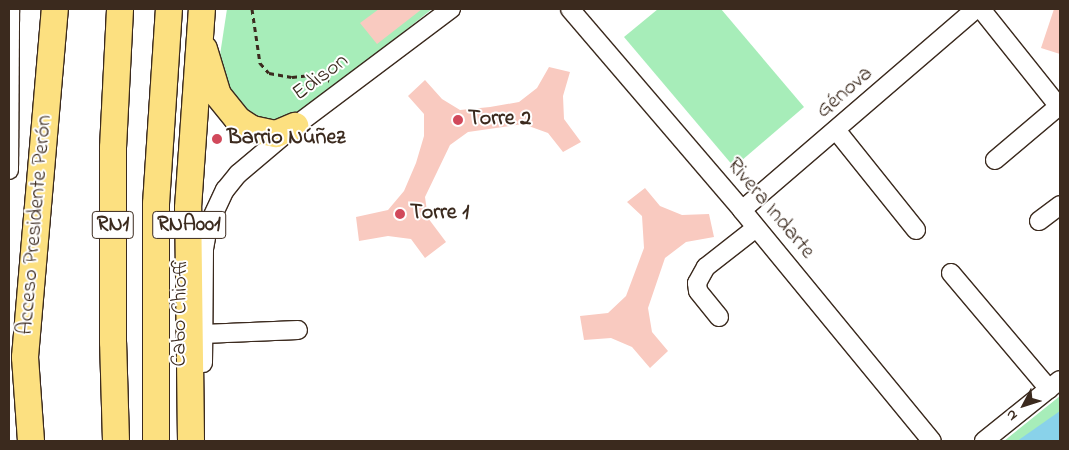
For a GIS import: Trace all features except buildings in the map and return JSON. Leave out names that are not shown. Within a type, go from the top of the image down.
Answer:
[{"type":"highway","name":"Acceso Presidente Perón","points":[[32,441],[25,357],[55,9]]},
{"type":"highway","name":"RN1","points":[[116,441],[113,342],[113,148],[120,9]]},
{"type":"highway","name":"RN1","points":[[156,441],[156,204],[169,9]]},
{"type":"highway","points":[[201,21],[218,95],[238,120],[252,129],[276,134],[294,126]]},
{"type":"highway","name":"RNA001","points":[[191,441],[188,208],[201,21]]},
{"type":"highway","points":[[14,441],[25,357]]},
{"type":"street","points":[[9,170],[10,9]]},
{"type":"street","name":"Edison","points":[[225,190],[238,174],[294,126],[451,9]]},
{"type":"street","name":"Rivera Indarte","points":[[570,9],[742,210],[932,441]]},
{"type":"street","name":"Génova","points":[[742,210],[976,9]]},
{"type":"street","points":[[981,9],[1060,106],[995,160]]},
{"type":"street","points":[[836,130],[916,230]]},
{"type":"street","name":"Cabo Chioffi","points":[[203,441],[202,282],[208,226],[225,190]]},
{"type":"street","points":[[1039,220],[1060,205]]},
{"type":"street","points":[[719,317],[698,291],[697,283],[706,267],[756,228]]},
{"type":"street","points":[[951,273],[1055,385],[984,441]]},
{"type":"street","points":[[203,334],[298,330]]},
{"type":"path","points":[[252,9],[260,63],[269,74],[292,77],[311,75],[332,82],[339,92]]},
{"type":"green space","points":[[227,9],[432,9],[299,116],[280,122],[255,116],[240,108],[222,77],[220,55]]},
{"type":"green space","points":[[658,9],[721,9],[804,107],[734,167],[624,37]]},
{"type":"green space","points":[[1060,396],[1060,441],[1004,441]]},
{"type":"water","points":[[1060,411],[1060,441],[1018,441],[1020,439]]},
{"type":"place","name":"Torre 2","points":[[458,120]]},
{"type":"place","name":"Barrio Núñez","points":[[217,139]]},
{"type":"place","name":"Torre 1","points":[[400,214]]}]
